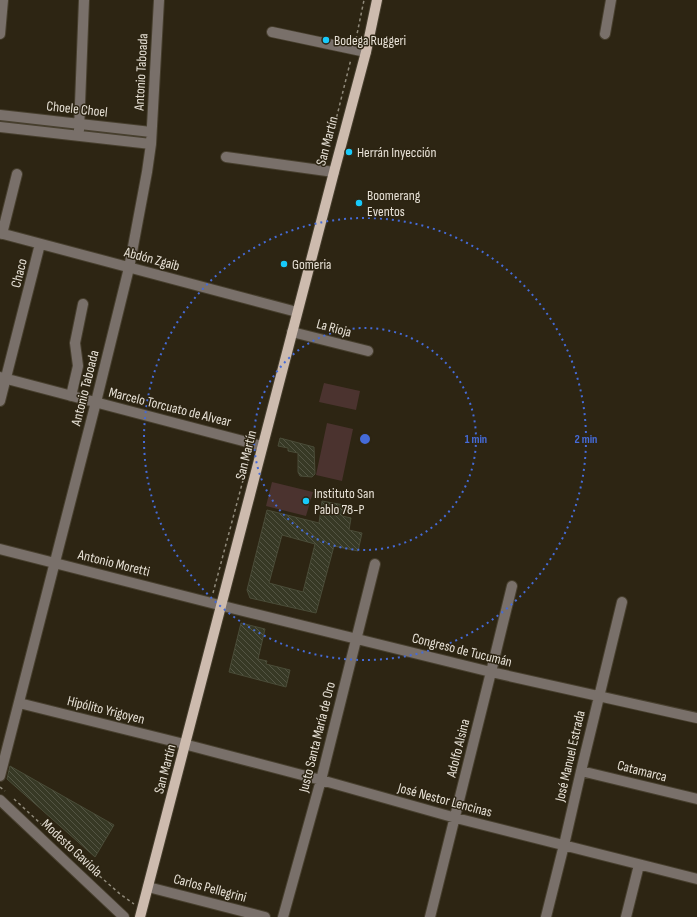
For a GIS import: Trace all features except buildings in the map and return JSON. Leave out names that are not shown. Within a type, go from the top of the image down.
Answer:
[{"type":"main road","name":"San Martín","points":[[141,914],[366,52],[377,0]]},
{"type":"street","points":[[0,34],[3,0]]},
{"type":"street","points":[[79,136],[84,0]]},
{"type":"street","name":"Antonio Taboada","points":[[0,776],[2,758],[19,703],[129,268],[151,144],[159,0]]},
{"type":"street","points":[[605,34],[611,0]]},
{"type":"street","points":[[272,32],[366,52]]},
{"type":"street","name":"Choele Choel","points":[[0,115],[152,132]]},
{"type":"street","name":"Choele Choel","points":[[0,127],[151,144]]},
{"type":"street","points":[[226,158],[334,172]]},
{"type":"street","points":[[1,234],[17,174]]},
{"type":"street","name":"Abdón Zgaib","points":[[1,234],[298,312]]},
{"type":"street","name":"Chaco","points":[[0,401],[3,378],[40,244]]},
{"type":"street","points":[[71,396],[78,366],[75,343],[83,304]]},
{"type":"street","name":"La Rioja","points":[[292,332],[368,351]]},
{"type":"street","name":"Marcelo Torcuato de Alvear","points":[[3,378],[262,446]]},
{"type":"street","name":"Antonio Moretti","points":[[0,549],[222,605]]},
{"type":"street","name":"Justo Santa María de Oro","points":[[283,917],[321,780],[375,564]]},
{"type":"street","name":"Adolfo Alsina","points":[[430,917],[456,818],[512,586]]},
{"type":"street","name":"José Manuel Estrada","points":[[546,917],[622,602]]},
{"type":"street","name":"Congreso de Tucumán","points":[[222,605],[491,672],[697,718]]},
{"type":"street","name":"Hipólito Yrigoyen","points":[[19,703],[186,745]]},
{"type":"street","name":"José Nestor Lencinas","points":[[186,745],[321,780],[456,818],[697,879]]},
{"type":"street","name":"Catamarca","points":[[581,771],[697,799]]},
{"type":"street","name":"Modesto Gaviola","points":[[3,796],[124,917]]},
{"type":"street","points":[[626,917],[639,864]]},
{"type":"street","name":"Carlos Pellegrini","points":[[148,887],[264,917]]},
{"type":"path","points":[[0,787],[3,796]]},
{"type":"path","points":[[12,797],[53,835],[58,842]]},
{"type":"path","points":[[62,845],[71,850],[120,894],[130,900],[141,914]]},
{"type":"shaded area","points":[[324,383],[360,391],[356,410],[319,402]]},
{"type":"shaded area","points":[[327,423],[353,429],[342,481],[316,475]]},
{"type":"shaded area","points":[[272,482],[313,492],[306,516],[266,506]]},
{"type":"place","name":"Bodega Ruggeri","points":[[326,40]]},
{"type":"place","name":"Herrán Inyección","points":[[349,152]]},
{"type":"place","name":"Boomerang Eventos","points":[[359,203]]},
{"type":"place","name":"Gomeria","points":[[284,264]]},
{"type":"place","name":"Instituto San Pablo 78-P","points":[[306,501]]}]
